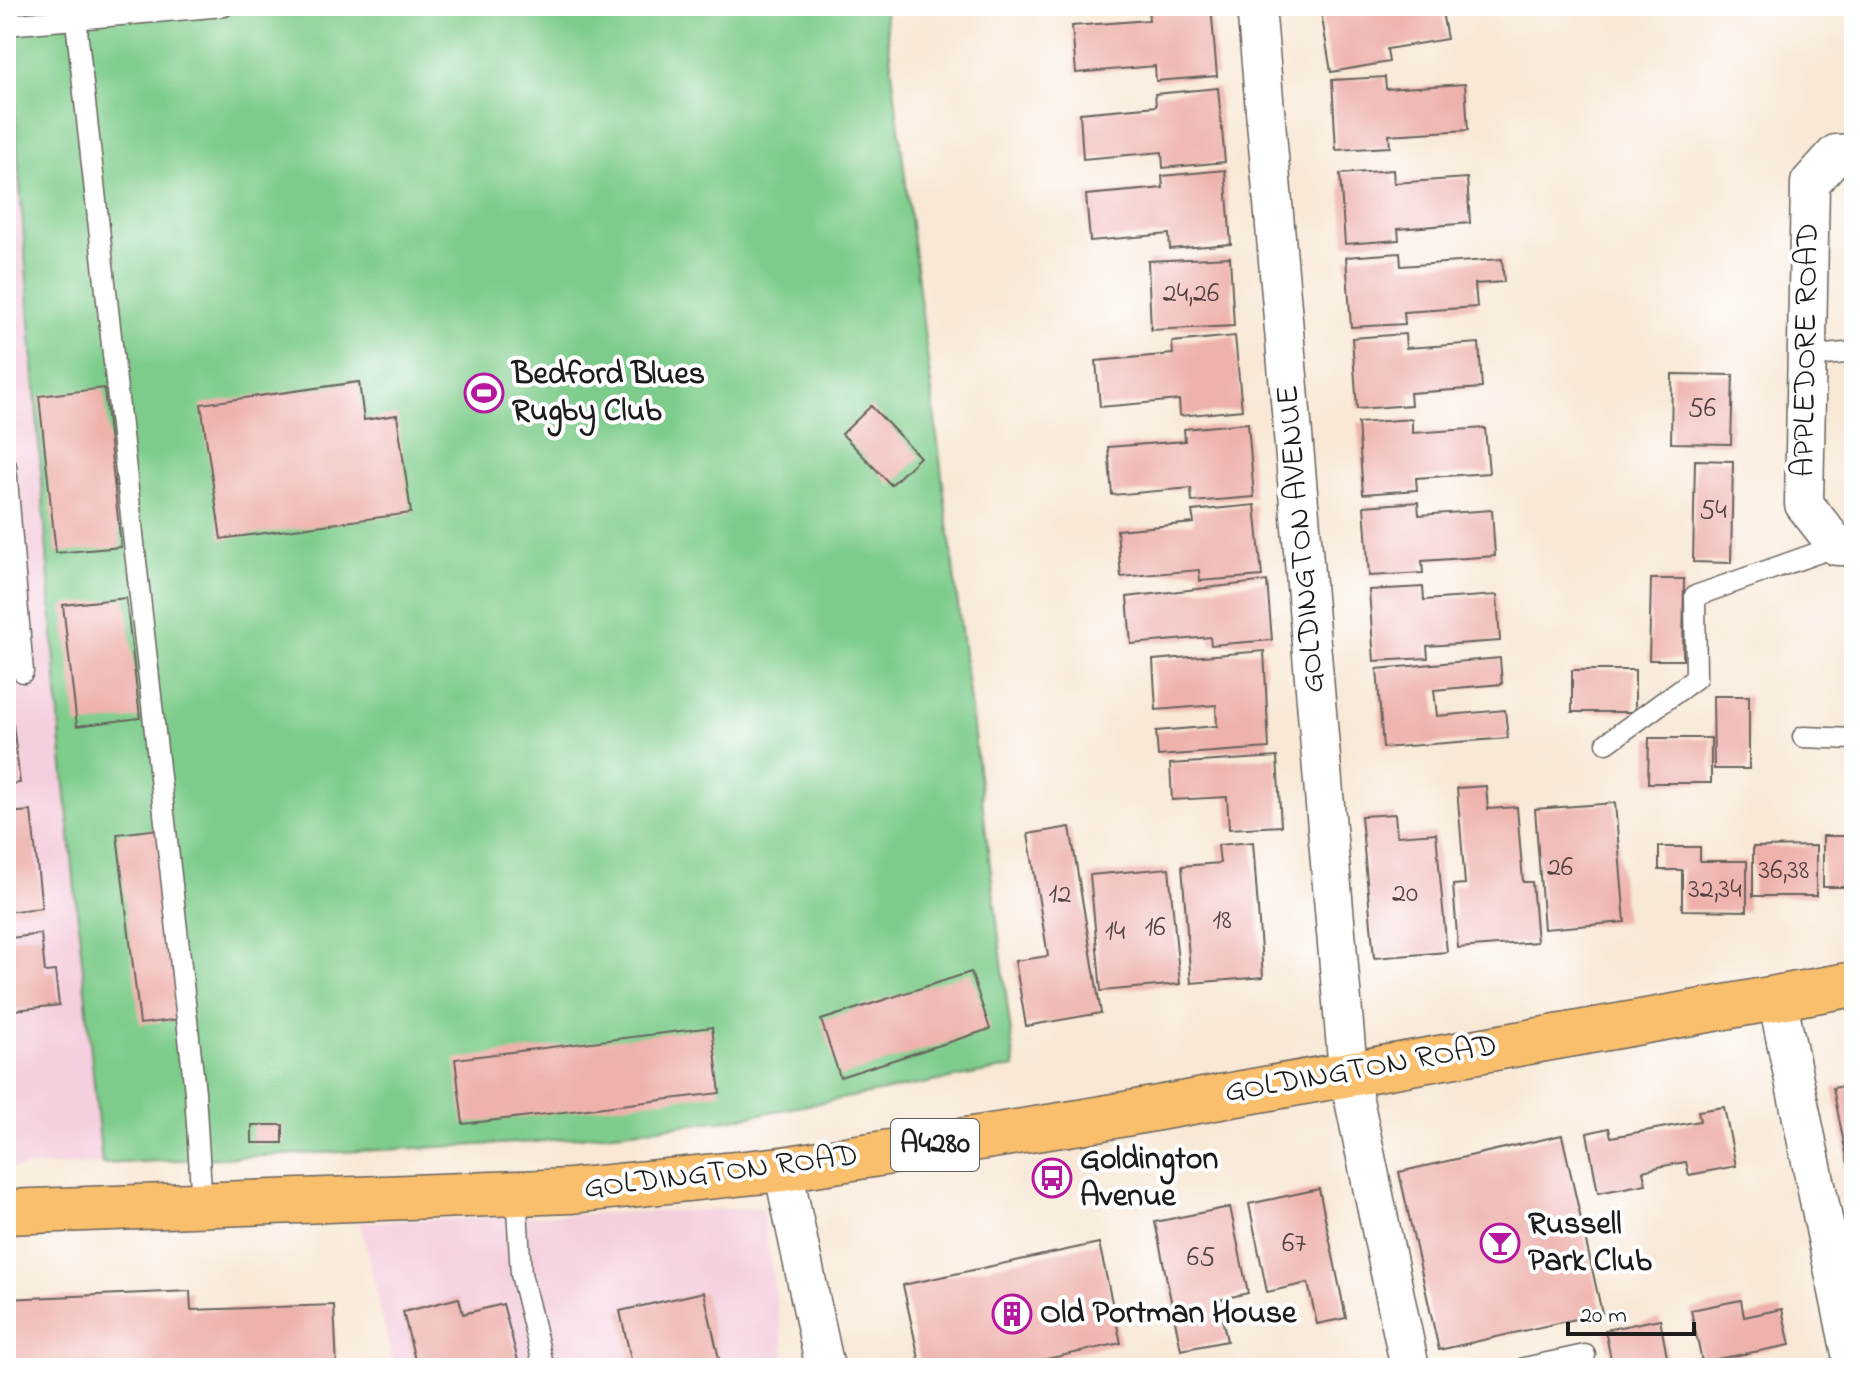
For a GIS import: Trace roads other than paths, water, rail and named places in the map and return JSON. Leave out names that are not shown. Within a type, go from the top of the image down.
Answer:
[{"type":"main road","name":"GOLDINGTON ROAD","points":[[6,1212],[516,1193],[783,1169],[1080,1122],[1348,1071],[1854,984]]},
{"type":"street","name":"GOLDINGTON AVENUE","points":[[1256,6],[1348,1071],[1410,1368]]},
{"type":"street","name":"APPLEDORE ROAD","points":[[1845,546],[1804,504],[1810,183],[1836,154],[1854,153]]},
{"type":"street","points":[[1777,998],[1854,1368]]},
{"type":"street","points":[[783,1169],[825,1368]]},
{"type":"lane","points":[[6,25],[224,6]]},
{"type":"lane","points":[[76,21],[195,1092],[202,1206]]},
{"type":"lane","points":[[1807,357],[1854,352]]},
{"type":"lane","points":[[6,466],[23,672]]},
{"type":"lane","points":[[1607,743],[1696,678],[1695,596],[1845,546]]},
{"type":"lane","points":[[1803,737],[1854,739]]},
{"type":"lane","points":[[516,1193],[521,1274],[544,1368]]},
{"type":"lane","points":[[1524,1368],[1585,1355]]},
{"type":"place","name":"Bedford Blues Rugby Club","points":[[484,393]]},
{"type":"place","name":"Goldington Avenue","points":[[1052,1178]]},
{"type":"place","name":"Russell Park Club","points":[[1500,1243]]},
{"type":"place","name":"Old Portman House","points":[[1012,1314]]}]
